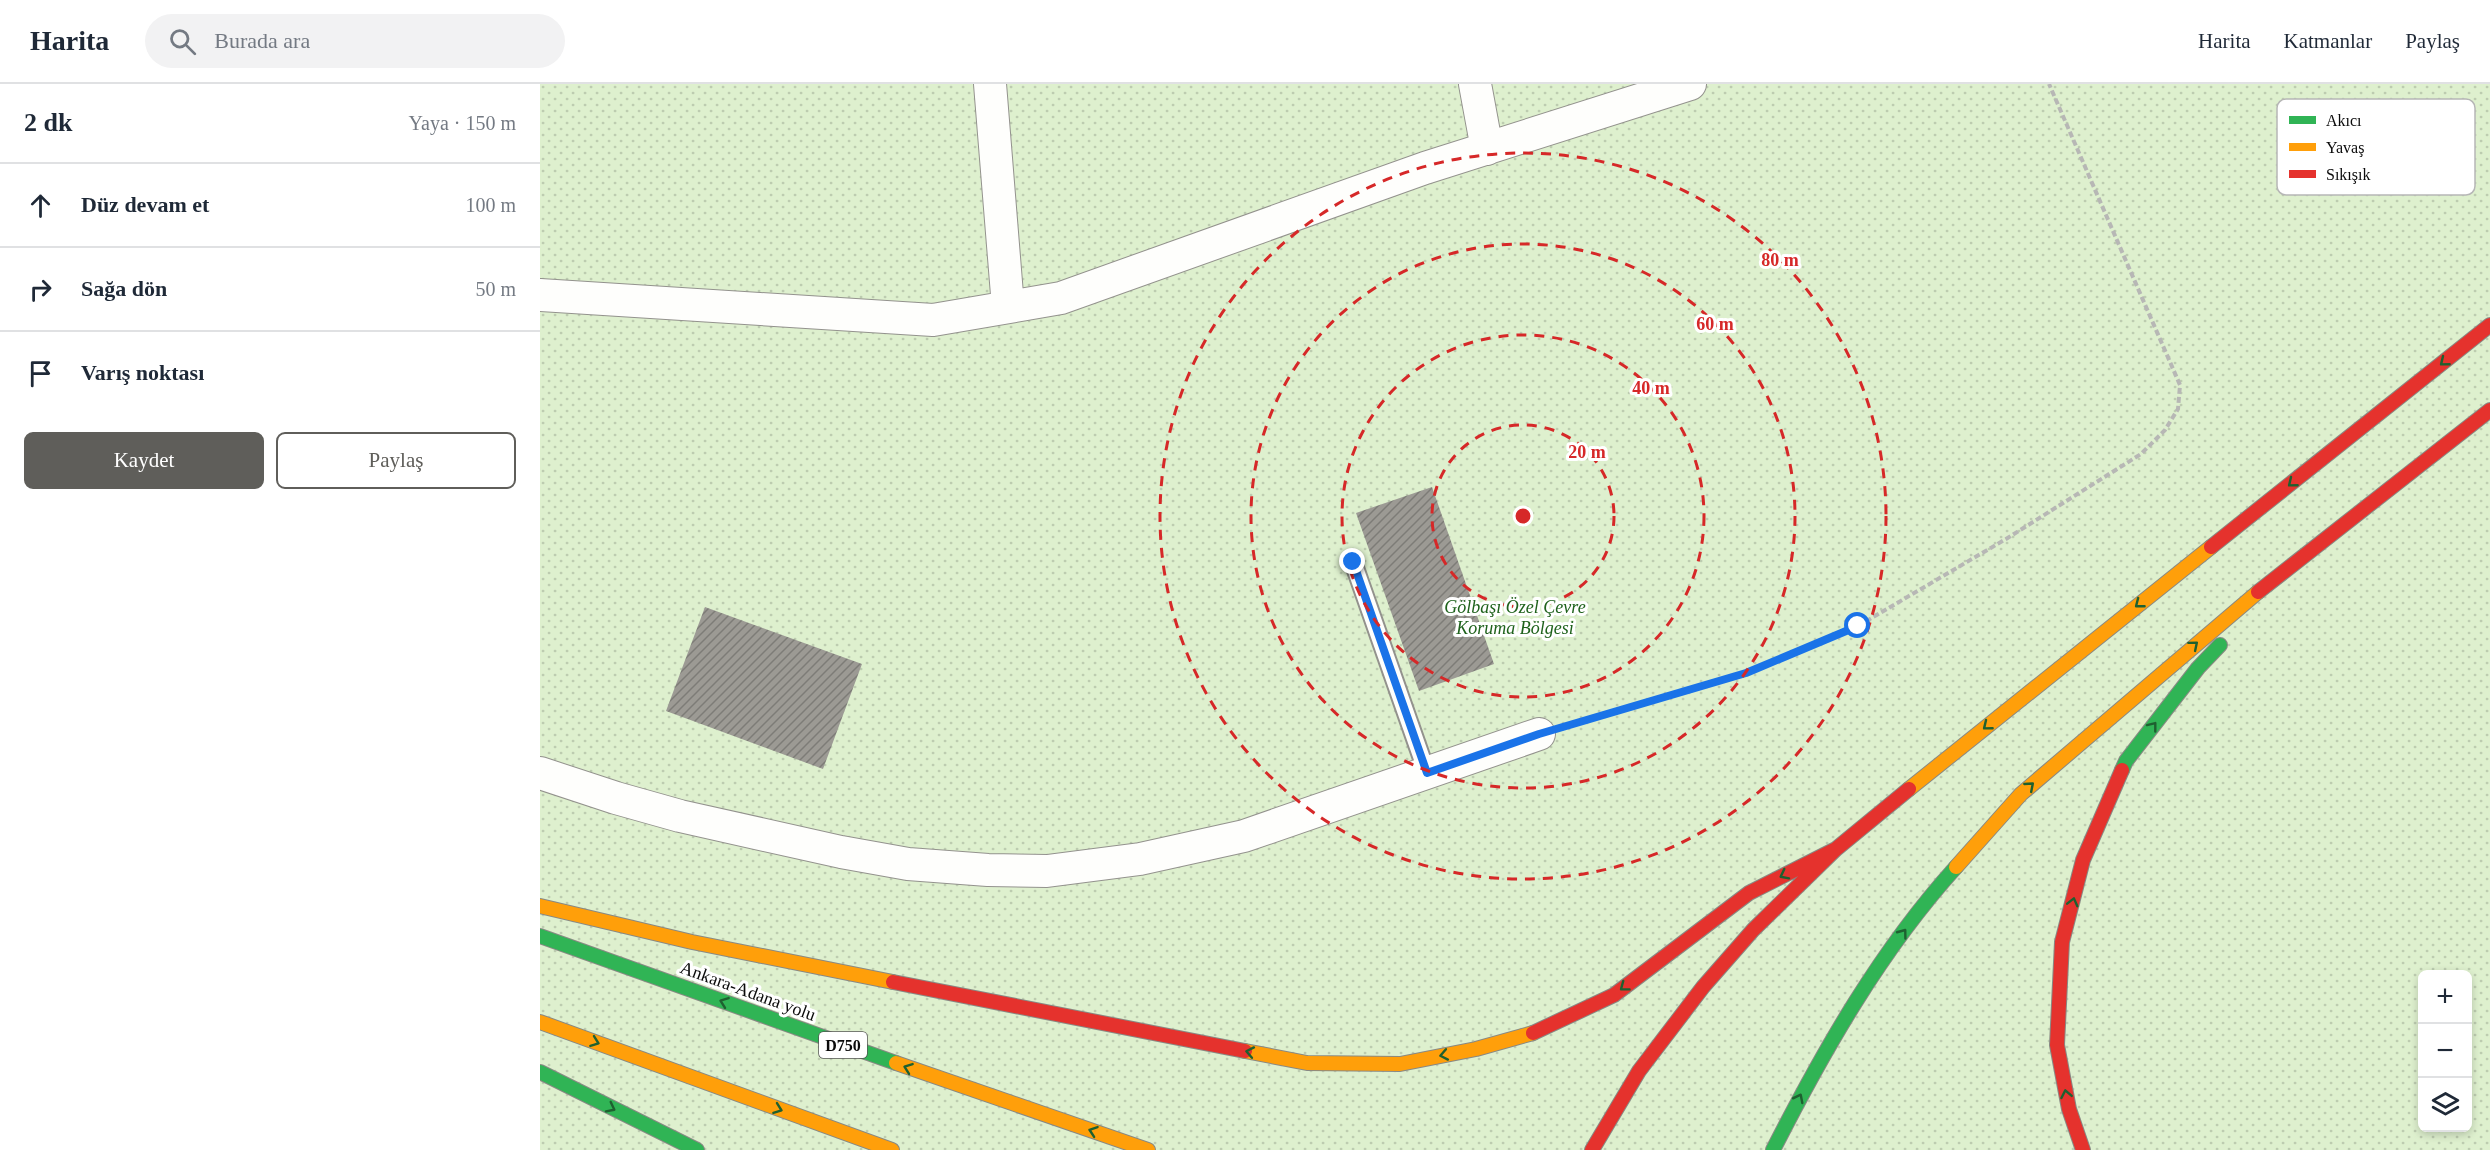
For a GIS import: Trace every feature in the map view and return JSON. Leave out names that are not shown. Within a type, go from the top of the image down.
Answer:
[{"type":"main road","points":[[1592,1150],[1639,1071],[1703,987],[1753,930],[1836,849],[2052,673],[2490,325]]},
{"type":"main road","points":[[1773,1150],[1807,1083],[1850,1009],[1935,890],[2013,803],[2114,712],[2305,555],[2490,410]]},
{"type":"main road","points":[[2083,1150],[2069,1109],[2056,1045],[2062,942],[2083,860],[2127,761],[2198,668],[2305,555]]},
{"type":"main road","points":[[540,906],[692,942],[1307,1063],[1400,1064],[1476,1049],[1537,1032],[1614,995],[1749,893],[1836,849]]},
{"type":"main road","name":"Ankara-Adana yolu","points":[[540,936],[1148,1150]]},
{"type":"main road","points":[[540,1022],[892,1150]]},
{"type":"main road","points":[[540,1072],[697,1150]]},
{"type":"street","points":[[990,84],[1008,307]]},
{"type":"street","points":[[1475,84],[1487,149]]},
{"type":"street","points":[[540,295],[933,320],[1061,298],[1425,168],[1690,84]]},
{"type":"street","points":[[540,773],[680,816],[841,852],[908,864],[988,870],[1047,871],[1140,859],[1244,836],[1539,734]]},
{"type":"lane","points":[[1353,562],[1427,773]]},
{"type":"path","points":[[1539,734],[1746,673],[1858,626],[2006,539],[2131,460],[2166,430],[2178,409],[2180,385],[2049,84]]},
{"type":"green space","name":"Gölbaşı Özel Çevre Koruma Bölgesi","points":[[540,84],[2490,84],[2490,1150],[540,1150]]},
{"type":"building","points":[[1432,487],[1494,664],[1419,691],[1356,513]]},
{"type":"building","points":[[705,607],[862,664],[823,769],[666,711]]},
{"type":"traffic: fast","points":[[2122,770],[2126,761],[2198,668],[2220,645]]},
{"type":"traffic: fast","points":[[1773,1150],[1812,1075],[1855,1002],[1928,899],[1956,867]]},
{"type":"traffic: fast","points":[[540,936],[896,1063]]},
{"type":"traffic: fast","points":[[540,1072],[697,1150]]},
{"type":"traffic: slow","points":[[1909,789],[2211,547]]},
{"type":"traffic: slow","points":[[1956,867],[2021,794],[2258,592]]},
{"type":"traffic: slow","points":[[540,906],[692,942],[893,982]]},
{"type":"traffic: slow","points":[[540,1022],[892,1150]]},
{"type":"traffic: slow","points":[[1245,1051],[1307,1063],[1400,1064],[1476,1049],[1533,1033]]},
{"type":"traffic: slow","points":[[896,1063],[1148,1150]]},
{"type":"traffic: jam","points":[[2211,547],[2490,325]]},
{"type":"traffic: jam","points":[[2258,592],[2490,410]]},
{"type":"traffic: jam","points":[[2083,1150],[2069,1109],[2057,1045],[2062,942],[2083,860],[2122,770]]},
{"type":"traffic: jam","points":[[1592,1150],[1639,1071],[1703,987],[1753,930],[1836,849],[1909,789]]},
{"type":"traffic: jam","points":[[1533,1033],[1614,995],[1749,893],[1836,849]]},
{"type":"traffic: jam","points":[[893,982],[1245,1051]]},
{"type":"route","points":[[1353,562],[1427,773],[1539,734],[1746,673],[1858,626]]}]
